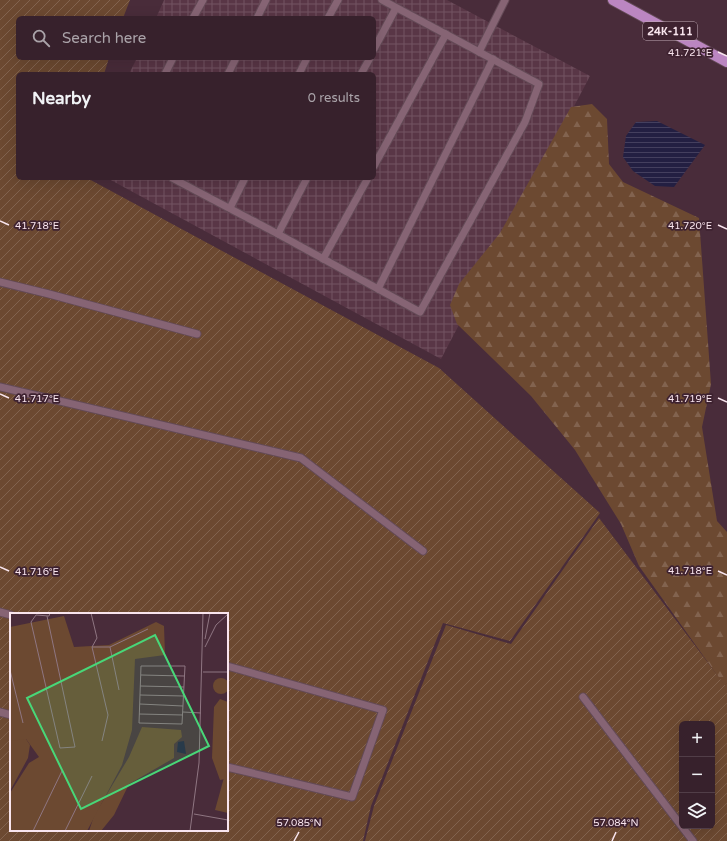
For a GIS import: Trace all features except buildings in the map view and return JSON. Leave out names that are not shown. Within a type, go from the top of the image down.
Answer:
[{"type":"main road","name":"24К-111","points":[[613,0],[727,62]]},
{"type":"lane","points":[[194,16],[202,0]]},
{"type":"lane","points":[[258,16],[266,0]]},
{"type":"lane","points":[[329,16],[338,0]]},
{"type":"lane","points":[[177,180],[420,312],[525,122],[539,84],[382,0]]},
{"type":"lane","points":[[479,52],[505,0]]},
{"type":"lane","points":[[376,45],[396,8]]},
{"type":"lane","points":[[376,162],[446,34]]},
{"type":"lane","points":[[378,289],[492,59]]},
{"type":"lane","points":[[166,72],[172,60]]},
{"type":"lane","points":[[229,72],[235,60]]},
{"type":"lane","points":[[300,72],[307,60]]},
{"type":"lane","points":[[362,72],[369,60]]},
{"type":"lane","points":[[230,208],[244,180]]},
{"type":"lane","points":[[278,234],[306,180]]},
{"type":"lane","points":[[323,259],[367,180]]},
{"type":"lane","points":[[0,282],[197,334]]},
{"type":"lane","points":[[0,387],[301,458],[423,552]]},
{"type":"lane","points":[[0,612],[10,614]]},
{"type":"lane","points":[[228,666],[383,710],[352,796],[228,767]]},
{"type":"lane","points":[[583,697],[693,841]]},
{"type":"lane","points":[[0,712],[10,715]]},
{"type":"shaded area","points":[[164,0],[447,0],[590,76],[441,359],[111,180],[376,180],[376,72],[130,72],[136,60],[376,60],[376,16],[157,16]]},
{"type":"shaded area","points":[[657,121],[705,145],[674,187],[655,186],[633,171],[623,157],[626,136],[636,122]]},
{"type":"green space","points":[[0,0],[130,0],[124,16],[16,16],[16,60],[108,60],[105,72],[16,72],[16,180],[91,180],[439,368],[600,513],[510,641],[443,623],[371,806],[363,841],[0,841]]},
{"type":"green space","points":[[592,104],[607,119],[609,164],[623,182],[699,218],[711,384],[702,427],[717,521],[727,532],[727,689],[639,566],[621,524],[575,450],[531,396],[457,324],[450,305],[459,284],[500,233],[571,107]]},
{"type":"green space","points":[[599,518],[727,688],[727,841],[365,841],[374,806],[446,625],[511,644]]}]
